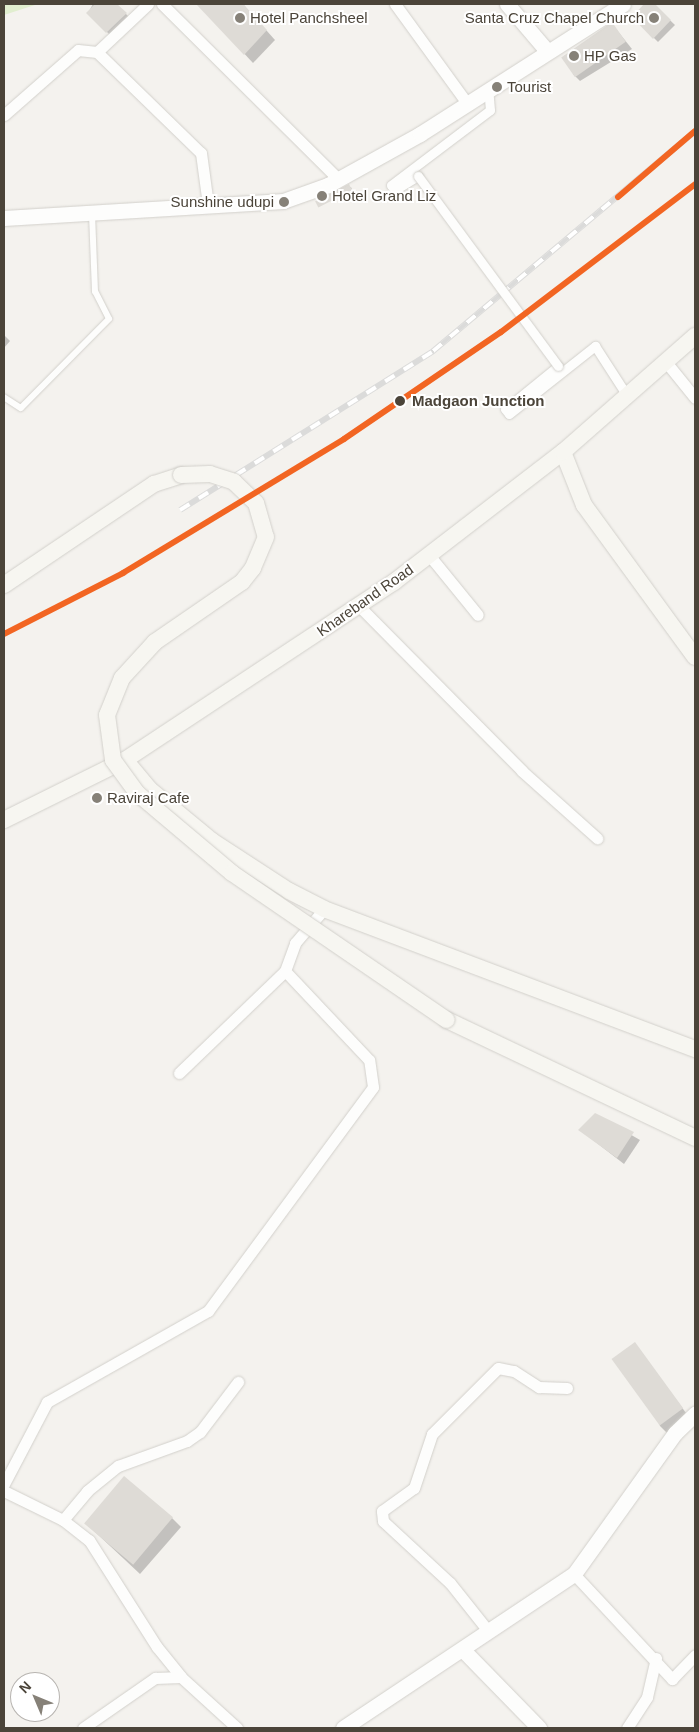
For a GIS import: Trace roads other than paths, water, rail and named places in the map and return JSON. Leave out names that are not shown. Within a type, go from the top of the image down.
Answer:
[{"type":"main road","name":"Khareband Road","points":[[4,820],[125,760],[359,606],[563,452],[628,397],[695,336]]},
{"type":"main road","points":[[563,452],[584,505],[695,657]]},
{"type":"main road","points":[[4,585],[166,479],[210,474],[249,493],[264,522],[266,537],[253,568],[227,596],[139,655],[122,678],[107,715],[113,760],[137,793],[232,873],[447,1020],[695,1138]]},
{"type":"main road","points":[[125,760],[149,789],[212,841],[324,909],[695,1049]]},
{"type":"street","points":[[98,52],[148,4]]},
{"type":"street","points":[[162,4],[338,179]]},
{"type":"street","points":[[395,4],[468,103]]},
{"type":"street","points":[[507,4],[547,51]]},
{"type":"street","points":[[4,218],[283,201],[338,179],[468,103],[623,4]]},
{"type":"street","points":[[4,115],[78,50],[98,52],[201,153],[208,205]]},
{"type":"street","points":[[488,89],[490,110],[391,185],[395,190],[418,176],[558,366],[504,408],[509,414],[595,346],[628,397]]},
{"type":"street","points":[[666,362],[695,398]]},
{"type":"street","points":[[429,555],[478,615]]},
{"type":"street","points":[[359,606],[522,771],[597,838]]},
{"type":"street","points":[[179,1073],[285,971],[295,943],[324,909]]},
{"type":"street","points":[[4,1484],[47,1402],[208,1310],[373,1087],[369,1060],[285,971]]},
{"type":"street","points":[[489,1632],[450,1583],[383,1520],[382,1511],[414,1488],[432,1434],[498,1368],[514,1371],[539,1387],[568,1388]]},
{"type":"street","points":[[63,1520],[87,1491],[118,1466],[187,1441],[200,1432],[238,1382]]},
{"type":"street","points":[[343,1728],[418,1674],[463,1650],[574,1574],[675,1433],[695,1414]]},
{"type":"street","points":[[4,1491],[63,1520],[89,1540],[157,1648],[182,1677],[238,1728]]},
{"type":"street","points":[[574,1574],[656,1658],[672,1680],[695,1655]]},
{"type":"street","points":[[463,1650],[540,1728]]},
{"type":"street","points":[[627,1728],[647,1697],[656,1658]]},
{"type":"street","points":[[83,1728],[155,1678],[182,1677]]},
{"type":"lane","points":[[4,397],[21,408],[109,319],[95,292],[92,213]]},
{"type":"railway","points":[[180,510],[433,351],[695,131]]},
{"type":"place","name":"Hotel Panchsheel","points":[[240,18]]},
{"type":"place","name":"Santa Cruz Chapel Church","points":[[654,18]]},
{"type":"place","name":"HP Gas","points":[[574,56]]},
{"type":"place","name":"Tourist","points":[[497,87]]},
{"type":"place","name":"Hotel Grand Liz","points":[[322,196]]},
{"type":"place","name":"Sunshine udupi","points":[[284,202]]},
{"type":"place","name":"Madgaon Junction","points":[[400,401]]},
{"type":"place","name":"Raviraj Cafe","points":[[97,798]]}]
